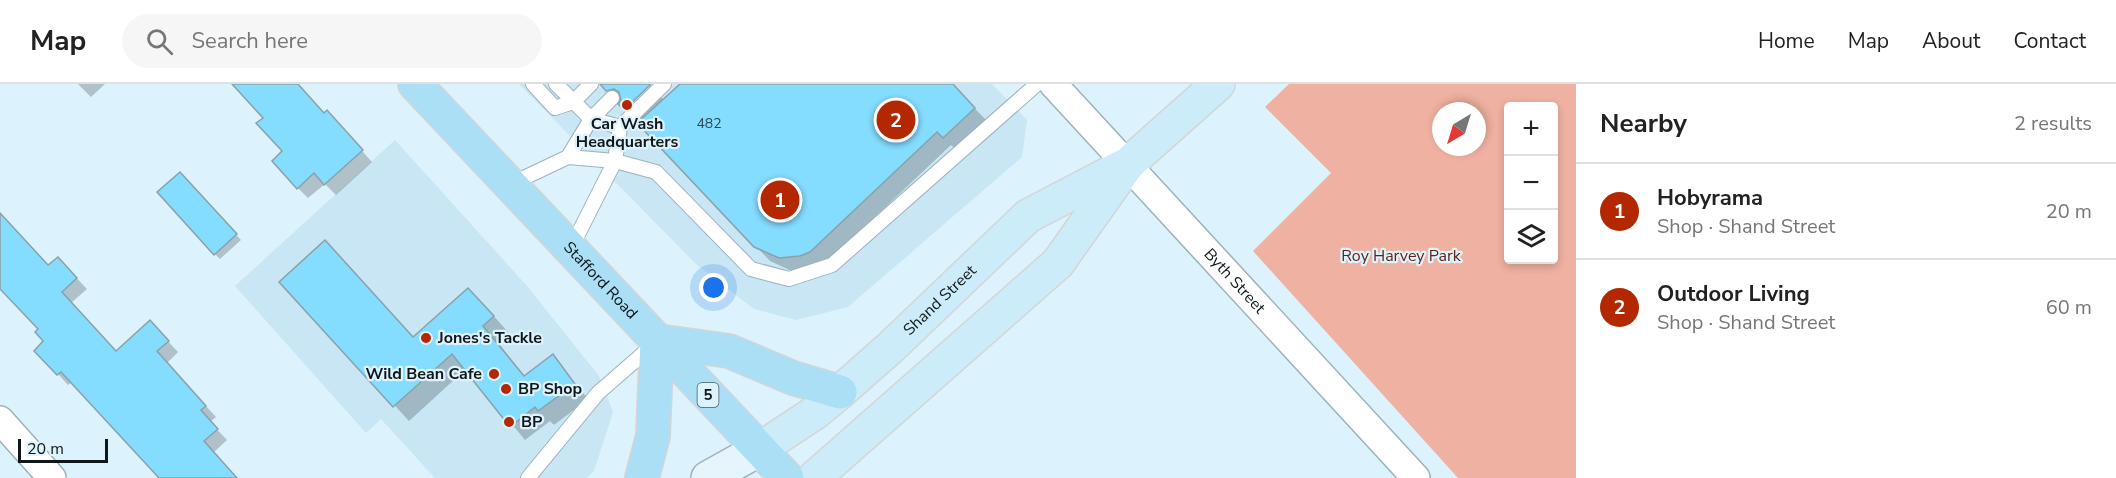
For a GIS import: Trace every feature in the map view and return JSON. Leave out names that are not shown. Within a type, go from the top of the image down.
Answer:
[{"type":"highway","name":"Stafford Road","points":[[415,84],[787,478]]},
{"type":"highway","points":[[642,478],[653,436],[657,341],[729,351],[793,378],[840,392]]},
{"type":"main road","name":"Shand Street","points":[[814,478],[1058,263],[1128,164],[1218,84]]},
{"type":"main road","name":"Shand Street","points":[[759,449],[816,412],[840,392],[891,347],[1028,216],[1128,164]]},
{"type":"main road","points":[[708,478],[759,449]]},
{"type":"street","name":"Byth Street","points":[[1053,84],[1416,478]]},
{"type":"street","points":[[0,420],[52,478]]},
{"type":"lane","points":[[533,84],[555,108],[573,102],[591,84]]},
{"type":"lane","points":[[556,84],[591,119],[620,127]]},
{"type":"lane","points":[[570,250],[615,161],[620,127],[664,84]]},
{"type":"lane","points":[[509,185],[568,157],[615,161],[656,172],[751,269],[789,279],[832,265],[1036,84]]},
{"type":"lane","points":[[568,157],[591,119],[612,98]]},
{"type":"lane","points":[[528,478],[598,393],[657,341]]},
{"type":"shaded area","points":[[519,84],[992,84],[1027,120],[1022,157],[848,307],[796,320],[754,309],[697,265]]},
{"type":"shaded area","points":[[395,140],[527,286],[599,376],[613,412],[594,471],[587,478],[435,478],[381,419],[366,433],[235,286]]},
{"type":"green space","name":"Roy Harvey Park","points":[[1289,84],[1576,84],[1576,478],[1458,478],[1253,251],[1331,173],[1265,107]]},
{"type":"building","points":[[232,84],[298,84],[324,113],[327,110],[363,150],[324,185],[314,173],[297,189],[272,161],[282,151],[256,123],[263,118]]},
{"type":"building","name":"Car Wash Headquarters","points":[[600,84],[650,85],[624,110],[618,104],[621,100],[619,92],[614,89],[606,91]]},
{"type":"building","points":[[680,84],[953,84],[975,108],[943,138],[937,132],[810,252],[800,256],[779,258],[754,247],[637,123]]},
{"type":"building","points":[[180,172],[237,234],[214,255],[157,192]]},
{"type":"building","points":[[0,213],[48,265],[58,257],[77,278],[62,292],[116,351],[150,320],[169,341],[157,351],[206,406],[201,410],[218,429],[204,441],[237,478],[159,478],[61,372],[57,375],[34,351],[43,341],[35,332],[38,329],[0,289]]},
{"type":"building","points":[[325,240],[413,337],[468,288],[494,316],[483,326],[524,376],[553,354],[575,384],[538,411],[535,407],[510,427],[452,354],[393,407],[279,282]]},
{"type":"place","name":"Car Wash Headquarters","points":[[627,105]]},
{"type":"place","name":"Outdoor Living","points":[[896,120]]},
{"type":"place","name":"Hobyrama","points":[[780,200]]},
{"type":"place","name":"Jones's Tackle","points":[[426,338]]},
{"type":"place","name":"Wild Bean Cafe","points":[[494,374]]},
{"type":"place","name":"BP Shop","points":[[506,389]]},
{"type":"place","name":"BP","points":[[509,422]]}]
